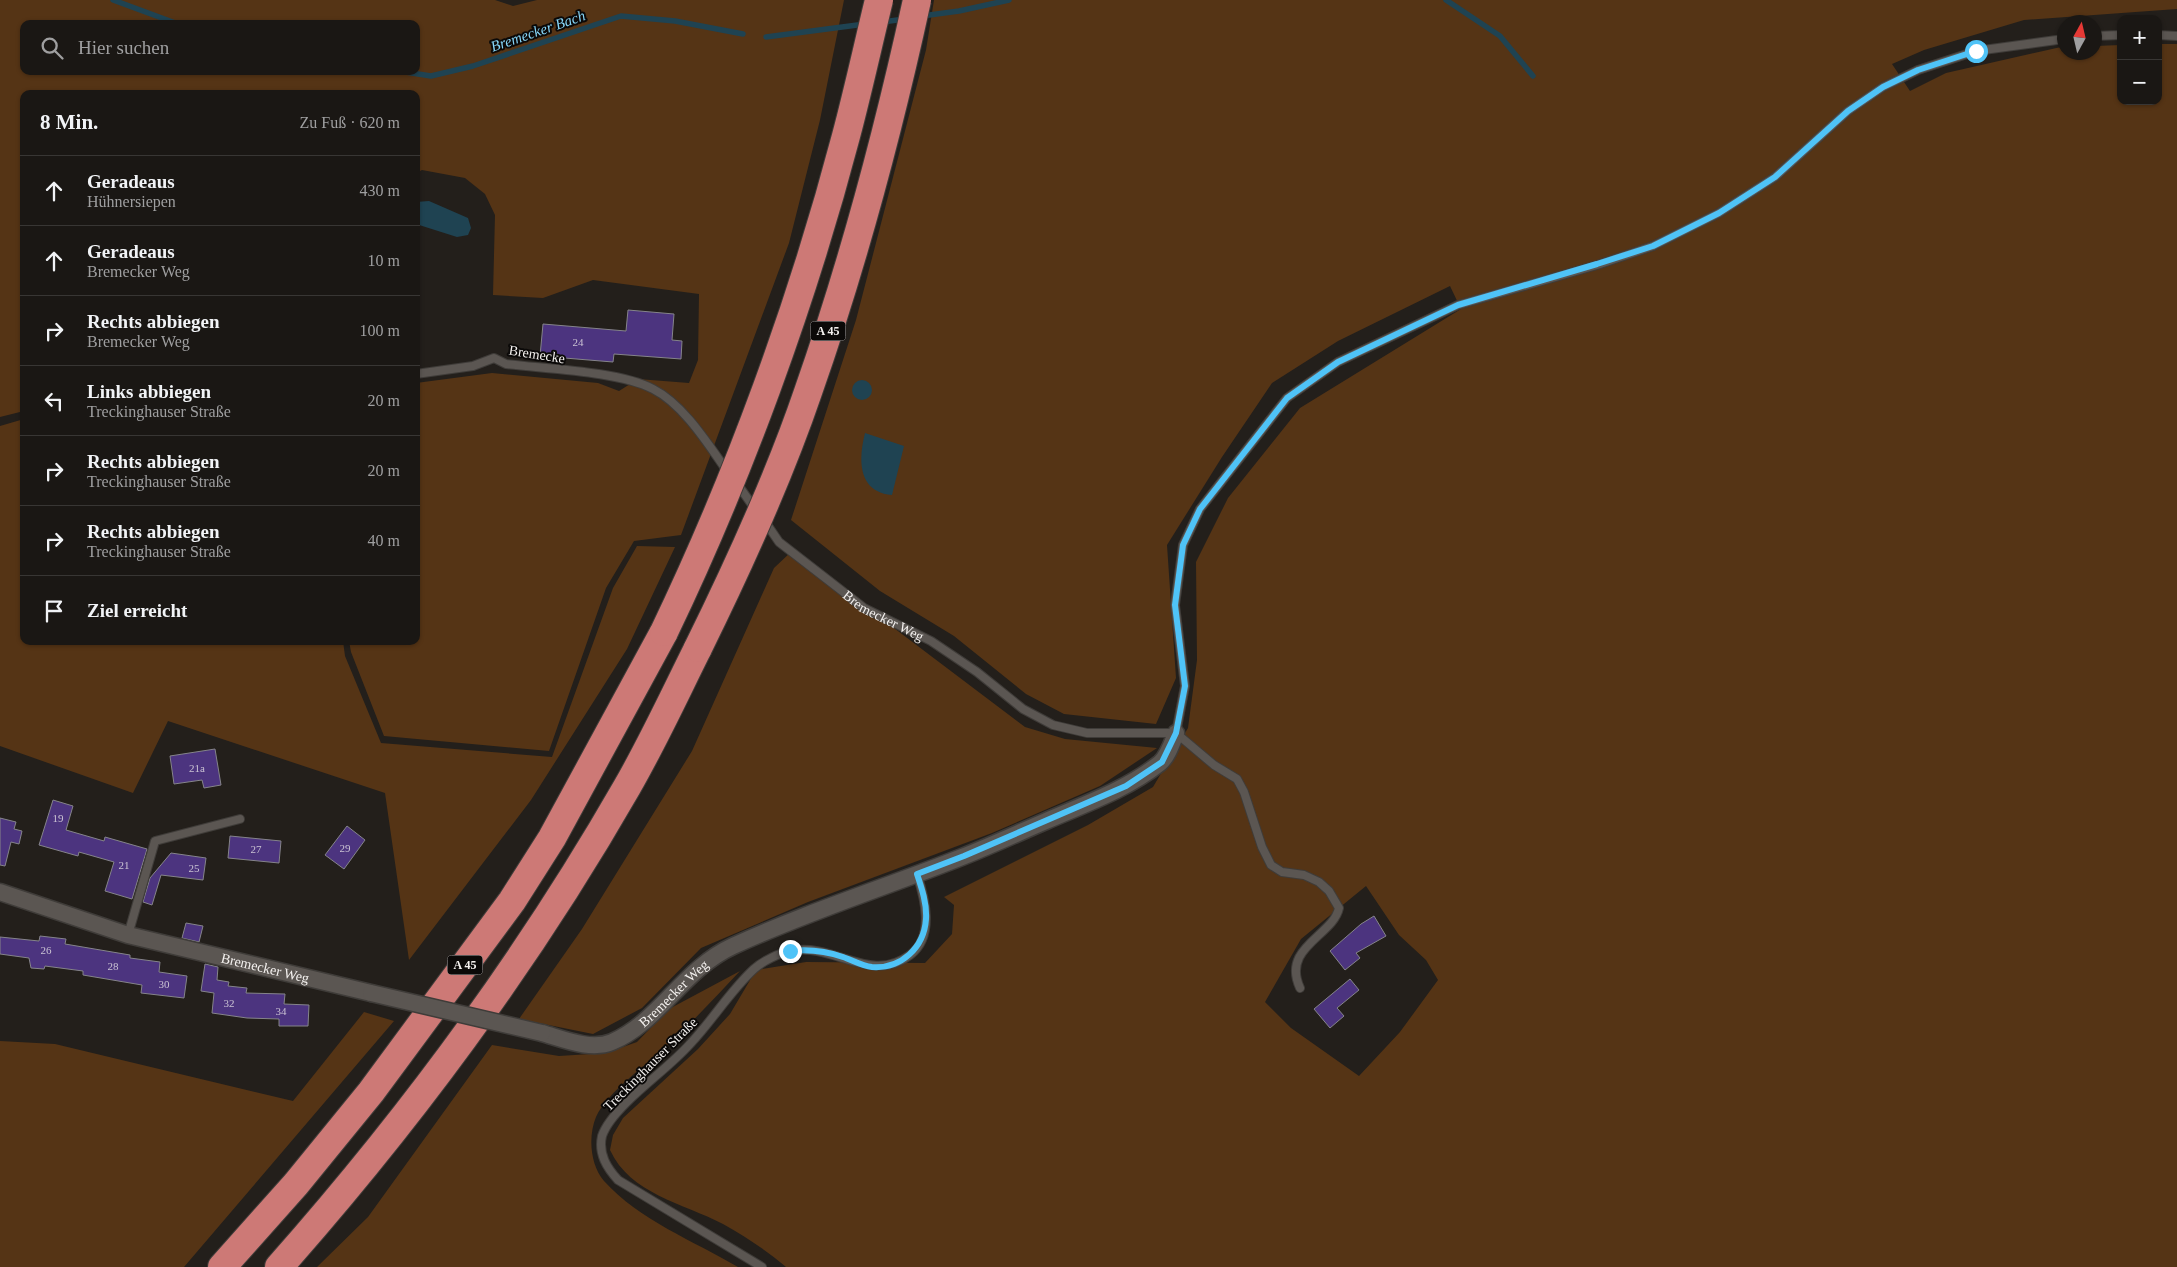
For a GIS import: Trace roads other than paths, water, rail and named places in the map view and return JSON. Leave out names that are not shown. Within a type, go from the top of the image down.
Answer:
[{"type":"highway","name":"A 45","points":[[222,1267],[296,1184],[371,1092],[512,900],[552,838],[664,632],[713,522],[757,410],[806,274],[846,136],[878,0]]},
{"type":"highway","name":"A 45","points":[[279,1267],[324,1216],[404,1118],[550,913],[628,786],[698,648],[760,515],[808,393],[854,248],[895,102],[917,0]]},
{"type":"street","name":"Bremecker Weg","points":[[0,892],[128,935],[542,1033],[577,1043],[600,1044],[610,1042],[629,1032],[648,1017],[688,976],[706,961],[731,947],[775,928],[964,856],[1126,786],[1162,762],[1176,733]]},
{"type":"lane","points":[[2102,36],[2117,35]]},
{"type":"lane","points":[[2162,35],[2177,36]]},
{"type":"lane","points":[[1300,988],[1296,979],[1296,965],[1310,941],[1337,917],[1339,908],[1329,891],[1319,882],[1304,875],[1282,872],[1271,864],[1262,847],[1244,792],[1237,779],[1214,765],[1176,733],[1185,686],[1175,605],[1183,545],[1200,509],[1287,398],[1338,362],[1458,305],[1653,246],[1719,213],[1775,177],[1848,111],[1883,87],[1909,74],[1976,51],[2057,40]]},
{"type":"lane","name":"Bremecke","points":[[420,373],[473,366],[494,358],[506,364],[630,380],[654,389]]},
{"type":"lane","name":"Bremecker Weg","points":[[654,389],[683,414],[699,432],[779,542],[864,608],[931,641],[977,672],[1023,709],[1053,725],[1087,733],[1176,733]]},
{"type":"lane","points":[[128,935],[155,841],[240,819]]},
{"type":"lane","name":"Treckinghauser Straße","points":[[762,1267],[618,1180],[606,1167],[602,1150],[602,1136],[613,1117],[690,1045],[754,968],[770,958],[790,951],[807,949],[841,956],[870,967],[897,964],[912,954],[922,938],[926,920],[924,897],[917,874]]},
{"type":"water","points":[[429,201],[468,218],[471,228],[468,235],[457,237],[420,225],[420,202]]},
{"type":"water","points":[[862,380],[869,383],[872,390],[869,397],[862,400],[855,397],[852,390],[855,383]]},
{"type":"water","points":[[865,433],[904,446],[892,495],[881,493],[872,488],[863,473],[861,454]]},
{"type":"waterway","name":"Bremecker Bach","points":[[113,0],[167,20]]},
{"type":"waterway","name":"Bremecker Bach","points":[[922,16],[959,11],[1009,0]]},
{"type":"waterway","points":[[1446,0],[1500,36],[1533,76]]},
{"type":"waterway","name":"Bremecker Bach","points":[[420,74],[431,76],[473,66],[621,16],[675,21],[743,34]]},
{"type":"waterway","name":"Bremecker Bach","points":[[882,22],[905,19]]},
{"type":"waterway","name":"Bremecker Bach","points":[[766,37],[865,24]]}]
